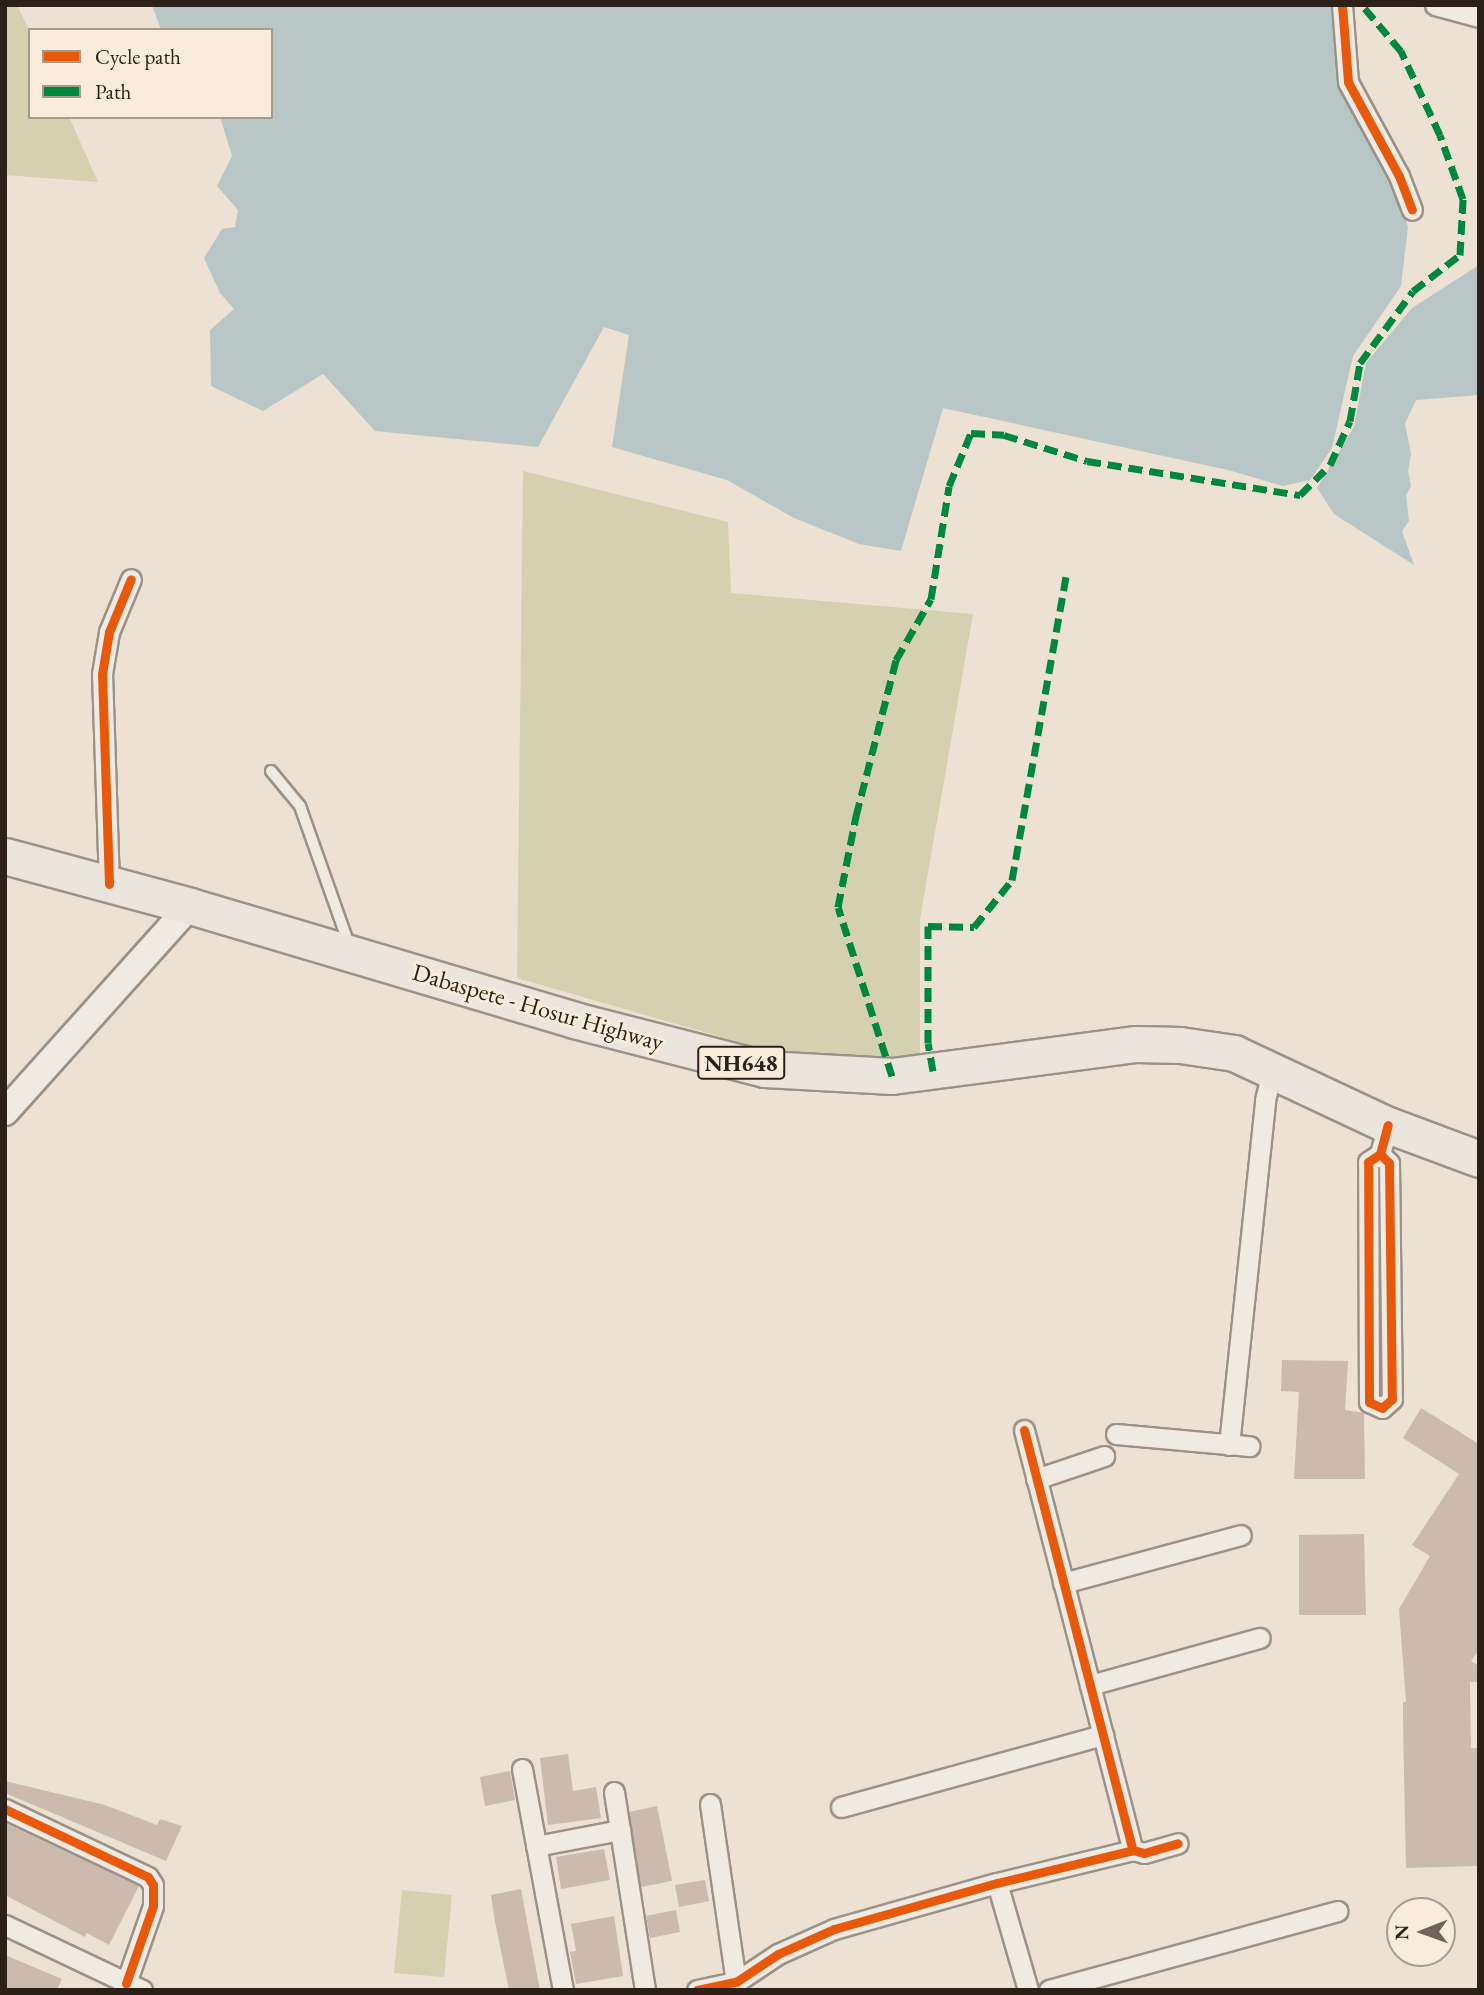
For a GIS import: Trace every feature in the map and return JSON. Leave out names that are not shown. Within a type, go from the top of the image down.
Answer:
[{"type":"highway","name":"Dabaspete - Hosur Highway","points":[[5,856],[190,906],[574,1020],[765,1069],[892,1076],[1136,1044],[1180,1045],[1234,1053],[1272,1071],[1384,1139],[1479,1159]]},
{"type":"street","points":[[1342,5],[1348,82],[1399,176],[1412,210]]},
{"type":"street","points":[[1434,5],[1479,17]]},
{"type":"street","points":[[109,884],[102,674],[109,632],[131,579]]},
{"type":"street","points":[[5,1112],[190,906]]},
{"type":"street","points":[[1229,1445],[1265,1100],[1272,1071]]},
{"type":"street","points":[[1384,1139],[1389,1163],[1392,1399],[1382,1408],[1369,1402],[1368,1162],[1384,1139]]},
{"type":"street","points":[[1024,1430],[1133,1850]]},
{"type":"street","points":[[1116,1434],[1249,1446]]},
{"type":"street","points":[[1036,1479],[1104,1456]]},
{"type":"street","points":[[1063,1583],[1241,1535]]},
{"type":"street","points":[[1090,1685],[1260,1638]]},
{"type":"street","points":[[841,1807],[1103,1735]]},
{"type":"street","points":[[522,1769],[563,1990]]},
{"type":"street","points":[[614,1792],[645,1990]]},
{"type":"street","points":[[710,1804],[736,1982]]},
{"type":"street","points":[[5,1809],[148,1877],[153,1885],[153,1906],[134,1986],[5,1925]]},
{"type":"street","points":[[536,1846],[620,1830]]},
{"type":"street","points":[[697,1990],[736,1982],[778,1954],[834,1929],[997,1882],[1133,1850],[1144,1853],[1178,1843]]},
{"type":"street","points":[[997,1882],[1028,1990]]},
{"type":"street","points":[[1049,1990],[1336,1910]]},
{"type":"lane","points":[[271,771],[300,806],[353,954]]},
{"type":"shaded area","points":[[5,5],[17,5],[28,28],[28,119],[70,119],[98,182],[5,175]]},
{"type":"shaded area","points":[[152,5],[1333,5],[1338,83],[1387,167],[1408,227],[1401,286],[1353,356],[1332,448],[1310,480],[1283,486],[1228,470],[943,408],[901,551],[859,544],[794,518],[727,480],[612,447],[629,335],[604,327],[538,447],[375,431],[323,374],[263,411],[211,386],[210,330],[234,309],[220,293],[204,258],[222,229],[235,227],[238,210],[217,186],[232,156],[221,119],[273,119],[273,28],[160,28]]},
{"type":"shaded area","points":[[1479,265],[1479,395],[1416,400],[1405,424],[1411,454],[1408,471],[1411,486],[1406,495],[1409,521],[1402,531],[1414,565],[1334,514],[1317,488],[1354,427],[1366,363],[1412,308]]},
{"type":"shaded area","points":[[523,471],[728,522],[731,593],[973,614],[920,919],[920,1062],[763,1049],[517,978]]},
{"type":"shaded area","points":[[402,1890],[452,1895],[444,1977],[394,1973]]},
{"type":"building","points":[[1282,1360],[1348,1361],[1345,1410],[1364,1413],[1365,1479],[1294,1479],[1299,1392],[1281,1391]]},
{"type":"building","points":[[1421,1408],[1479,1444],[1479,1650],[1471,1661],[1479,1666],[1479,1682],[1470,1682],[1470,1692],[1471,1748],[1479,1748],[1479,1866],[1406,1868],[1403,1702],[1406,1702],[1399,1609],[1430,1556],[1412,1545],[1459,1474],[1403,1438]]},
{"type":"building","points":[[1364,1534],[1366,1615],[1299,1615],[1299,1535]]},
{"type":"building","points":[[568,1754],[573,1791],[596,1787],[601,1818],[548,1825],[540,1758]]},
{"type":"building","points":[[510,1771],[515,1800],[485,1806],[480,1777]]},
{"type":"building","points":[[5,1781],[105,1805],[157,1825],[160,1819],[182,1826],[166,1861],[5,1793]]},
{"type":"building","points":[[657,1806],[672,1881],[641,1887],[629,1812]]},
{"type":"building","points":[[5,1823],[139,1886],[109,1945],[87,1933],[85,1937],[5,1895]]},
{"type":"building","points":[[604,1849],[610,1880],[561,1889],[556,1857]]},
{"type":"building","points":[[705,1880],[709,1901],[679,1907],[675,1885]]},
{"type":"building","points":[[521,1889],[540,1990],[509,1990],[495,1922],[491,1895]]},
{"type":"building","points":[[676,1910],[680,1932],[650,1938],[646,1916]]},
{"type":"building","points":[[614,1916],[623,1976],[576,1984],[570,1952],[576,1951],[571,1924]]},
{"type":"building","points":[[5,1955],[62,1979],[57,1990],[5,1990]]},
{"type":"marked path","points":[[892,1076],[838,907],[856,816],[896,660],[931,599],[949,486],[971,433],[1004,435],[1087,461],[1300,495],[1330,465],[1350,421],[1360,363],[1413,291],[1460,255],[1463,199],[1440,135],[1401,51],[1362,5]]},
{"type":"marked path","points":[[933,1071],[928,1043],[928,926],[974,927],[1012,880],[1067,572]]},
{"type":"cycle path","points":[[1342,5],[1348,82],[1399,176],[1412,210]]},
{"type":"cycle path","points":[[109,884],[102,674],[109,632],[131,579]]},
{"type":"cycle path","points":[[1380,1154],[1389,1163],[1392,1399],[1382,1408],[1369,1402],[1368,1162],[1380,1154],[1388,1125]]},
{"type":"cycle path","points":[[1024,1430],[1133,1850]]},
{"type":"cycle path","points":[[5,1809],[148,1877],[153,1885],[153,1906],[126,1983]]},
{"type":"cycle path","points":[[697,1990],[736,1982],[778,1954],[834,1929],[997,1883],[1133,1850],[1144,1853],[1178,1843]]}]
